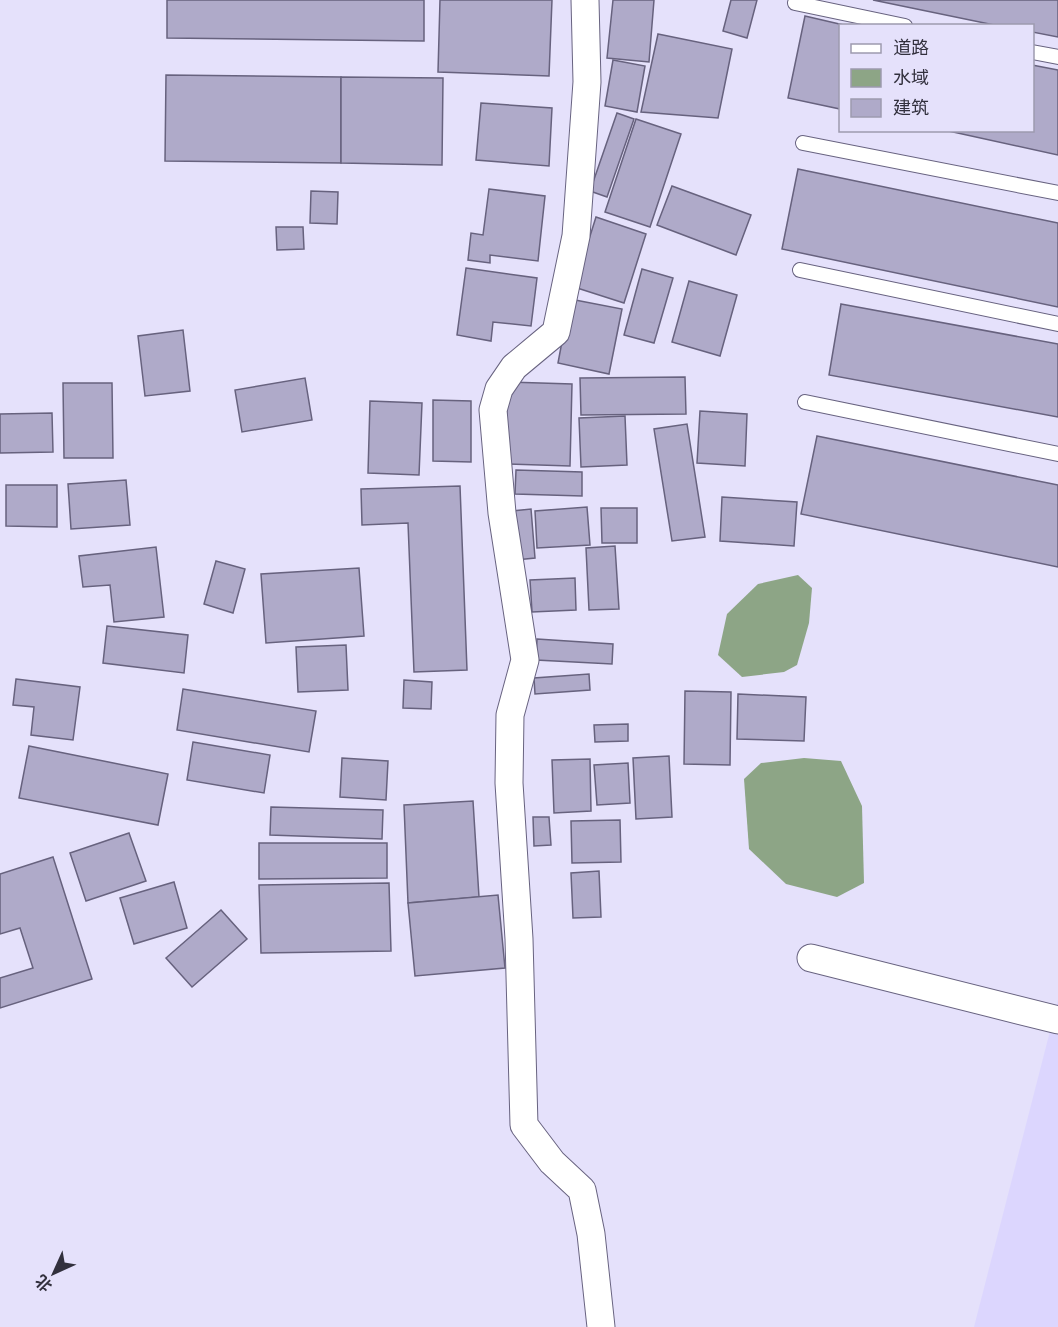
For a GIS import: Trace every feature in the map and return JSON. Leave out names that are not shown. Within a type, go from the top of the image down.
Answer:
[{"type":"street","points":[[585,0],[587,82],[576,236],[556,332],[514,367],[499,389],[492,410],[502,513],[525,660],[510,715],[508,783],[519,939],[524,1125],[552,1162],[582,1190],[591,1234],[601,1327]]},
{"type":"street","points":[[811,958],[1058,1020]]},
{"type":"lane","points":[[795,3],[895,24]]},
{"type":"lane","points":[[1034,52],[1058,57]]},
{"type":"lane","points":[[803,143],[1058,193]]},
{"type":"lane","points":[[800,270],[1058,324]]},
{"type":"lane","points":[[805,402],[1058,454]]},
{"type":"shaded area","points":[[1058,1000],[1058,1327],[974,1327]]},
{"type":"water","points":[[798,575],[812,588],[809,623],[797,665],[784,672],[742,677],[718,655],[727,614],[758,584]]},
{"type":"water","points":[[804,758],[841,761],[862,806],[864,883],[837,897],[786,884],[749,849],[744,779],[761,763]]},
{"type":"building","points":[[167,0],[424,0],[424,41],[167,38]]},
{"type":"building","points":[[440,0],[552,0],[549,76],[438,72]]},
{"type":"building","points":[[613,0],[654,0],[649,62],[607,58]]},
{"type":"building","points":[[731,0],[757,0],[747,38],[723,31]]},
{"type":"building","points":[[873,0],[1058,0],[1058,37],[1034,32],[1034,24],[989,24]]},
{"type":"building","points":[[805,16],[839,24],[839,109],[788,98]]},
{"type":"building","points":[[658,34],[732,49],[718,118],[641,112]]},
{"type":"building","points":[[613,60],[645,66],[637,112],[605,106]]},
{"type":"building","points":[[1034,65],[1058,70],[1058,155],[953,132],[1034,132]]},
{"type":"building","points":[[166,75],[341,77],[341,163],[165,161]]},
{"type":"building","points":[[341,77],[443,78],[442,165],[341,163]]},
{"type":"building","points":[[481,103],[552,108],[549,166],[476,160]]},
{"type":"building","points":[[617,113],[634,119],[607,197],[590,191]]},
{"type":"building","points":[[636,119],[681,134],[650,227],[605,212]]},
{"type":"building","points":[[798,169],[1058,223],[1058,307],[782,249]]},
{"type":"building","points":[[672,186],[751,215],[736,255],[657,225]]},
{"type":"building","points":[[489,189],[545,196],[538,261],[490,255],[490,263],[468,260],[471,233],[483,235]]},
{"type":"building","points":[[311,191],[338,192],[337,224],[310,223]]},
{"type":"building","points":[[596,217],[646,234],[624,303],[574,287]]},
{"type":"building","points":[[276,227],[303,227],[304,249],[277,250]]},
{"type":"building","points":[[466,268],[537,278],[531,326],[493,322],[491,341],[457,335]]},
{"type":"building","points":[[642,269],[673,278],[654,343],[624,335]]},
{"type":"building","points":[[689,281],[737,295],[720,356],[672,342]]},
{"type":"building","points":[[570,299],[622,309],[609,374],[558,363]]},
{"type":"building","points":[[841,304],[1058,344],[1058,417],[829,375]]},
{"type":"building","points":[[183,330],[190,391],[145,396],[138,336]]},
{"type":"building","points":[[685,377],[686,414],[581,415],[580,378]]},
{"type":"building","points":[[305,378],[312,420],[242,432],[235,390]]},
{"type":"building","points":[[507,382],[572,384],[570,466],[506,464]]},
{"type":"building","points":[[63,383],[112,383],[113,458],[64,458]]},
{"type":"building","points":[[433,400],[471,401],[471,462],[433,461]]},
{"type":"building","points":[[370,401],[422,403],[419,475],[368,473]]},
{"type":"building","points":[[700,411],[747,414],[745,466],[697,463]]},
{"type":"building","points":[[52,413],[53,452],[0,453],[0,414]]},
{"type":"building","points":[[625,416],[627,465],[581,467],[579,418]]},
{"type":"building","points":[[687,424],[705,537],[672,541],[654,429]]},
{"type":"building","points":[[817,436],[1058,485],[1058,567],[801,514]]},
{"type":"building","points":[[516,470],[582,472],[582,496],[515,494]]},
{"type":"building","points":[[126,480],[130,525],[71,529],[68,484]]},
{"type":"building","points":[[6,485],[57,485],[57,527],[6,526]]},
{"type":"building","points":[[460,486],[467,670],[414,672],[408,523],[362,525],[361,489]]},
{"type":"building","points":[[722,497],[797,502],[794,546],[720,541]]},
{"type":"building","points":[[587,507],[590,545],[537,548],[535,511]]},
{"type":"building","points":[[601,508],[637,508],[637,543],[602,543]]},
{"type":"building","points":[[531,509],[535,558],[516,560],[512,511]]},
{"type":"building","points":[[615,546],[619,609],[589,610],[586,548]]},
{"type":"building","points":[[156,547],[164,617],[114,622],[110,585],[83,587],[79,556]]},
{"type":"building","points":[[216,561],[245,569],[233,613],[204,604]]},
{"type":"building","points":[[359,568],[364,636],[266,643],[261,574]]},
{"type":"building","points":[[575,578],[576,610],[532,612],[530,580]]},
{"type":"building","points":[[107,626],[188,635],[184,673],[103,663]]},
{"type":"building","points":[[537,639],[613,644],[612,664],[536,660]]},
{"type":"building","points":[[346,645],[348,690],[298,692],[296,647]]},
{"type":"building","points":[[589,674],[590,690],[535,694],[534,678]]},
{"type":"building","points":[[16,679],[80,687],[73,740],[31,735],[34,707],[13,705]]},
{"type":"building","points":[[404,680],[432,682],[431,709],[403,708]]},
{"type":"building","points":[[183,689],[316,711],[309,752],[177,730]]},
{"type":"building","points":[[685,691],[731,692],[730,765],[684,764]]},
{"type":"building","points":[[738,694],[806,697],[804,741],[737,739]]},
{"type":"building","points":[[628,724],[628,741],[595,742],[594,725]]},
{"type":"building","points":[[193,742],[270,755],[264,793],[187,780]]},
{"type":"building","points":[[29,746],[168,774],[158,825],[19,798]]},
{"type":"building","points":[[669,756],[672,817],[636,819],[633,758]]},
{"type":"building","points":[[342,758],[388,761],[386,800],[340,797]]},
{"type":"building","points":[[590,759],[591,811],[554,813],[552,760]]},
{"type":"building","points":[[628,763],[630,803],[597,805],[594,765]]},
{"type":"building","points":[[473,801],[479,897],[408,903],[404,805]]},
{"type":"building","points":[[271,807],[383,810],[382,839],[270,835]]},
{"type":"building","points":[[533,817],[549,817],[551,845],[534,846]]},
{"type":"building","points":[[620,820],[621,862],[572,863],[571,821]]},
{"type":"building","points":[[129,833],[146,881],[86,901],[70,853]]},
{"type":"building","points":[[259,843],[387,843],[387,878],[259,879]]},
{"type":"building","points":[[53,857],[92,979],[0,1008],[0,978],[33,968],[20,928],[0,934],[0,874]]},
{"type":"building","points":[[599,871],[601,917],[573,918],[571,873]]},
{"type":"building","points":[[174,882],[187,928],[134,944],[120,898]]},
{"type":"building","points":[[389,883],[391,951],[261,953],[259,885]]},
{"type":"building","points":[[498,895],[505,968],[415,976],[408,903]]},
{"type":"building","points":[[221,910],[247,939],[192,987],[166,958]]}]
